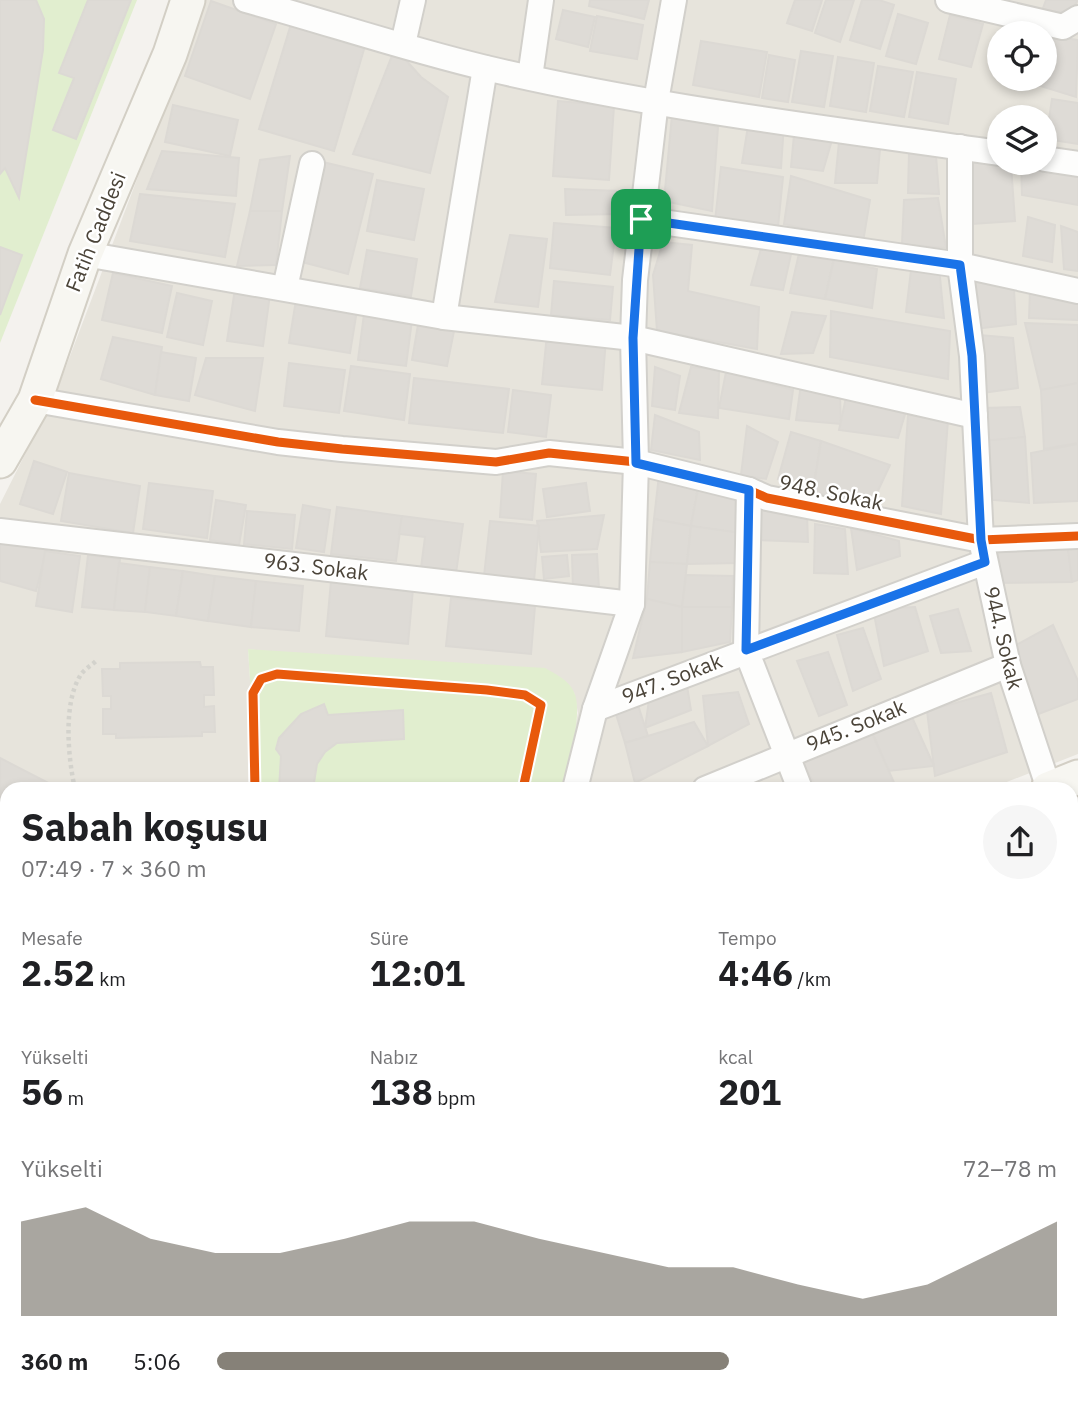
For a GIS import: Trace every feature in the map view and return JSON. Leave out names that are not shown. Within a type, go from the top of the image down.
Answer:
[{"type":"main road","name":"Fatih Caddesi","points":[[0,461],[35,400],[85,254],[170,54],[188,0]]},
{"type":"street","points":[[403,44],[413,0]]},
{"type":"street","points":[[530,77],[541,0]]},
{"type":"street","points":[[577,782],[595,709],[632,604],[636,463],[633,338],[641,219],[656,101],[674,0]]},
{"type":"street","points":[[948,0],[1063,27],[1078,18]]},
{"type":"street","points":[[260,2],[485,68],[784,124],[987,151]]},
{"type":"street","points":[[444,317],[485,68]]},
{"type":"street","name":"944. Sokak","points":[[960,147],[960,265],[972,356],[983,551],[1008,665],[1046,782]]},
{"type":"street","points":[[1057,161],[1078,164]]},
{"type":"street","points":[[285,288],[312,164]]},
{"type":"street","points":[[641,219],[960,265],[1078,291]]},
{"type":"street","points":[[85,254],[444,317],[633,338],[975,416]]},
{"type":"street","name":"948. Sokak","points":[[35,400],[278,442],[329,448],[496,462],[548,453],[636,463],[983,551]]},
{"type":"street","points":[[749,490],[746,650],[798,782]]},
{"type":"street","name":"963. Sokak","points":[[0,531],[632,604]]},
{"type":"street","points":[[983,551],[1078,536]]},
{"type":"street","name":"947. Sokak","points":[[595,709],[746,650],[983,551]]},
{"type":"street","name":"945. Sokak","points":[[721,782],[1008,665]]},
{"type":"path","points":[[74,782],[69,746],[69,715],[80,675],[96,661]]},
{"type":"shaded area","points":[[205,0],[1078,0],[1078,754],[1007,782],[564,782],[578,713],[574,692],[248,649],[257,782],[0,782],[0,504],[56,393]]},
{"type":"green space","points":[[0,0],[137,0],[0,343]]},
{"type":"green space","points":[[248,649],[545,668],[569,684],[577,701],[574,740],[565,782],[257,782]]},
{"type":"building","points":[[0,0],[36,0],[44,19],[43,50],[19,198],[5,168],[0,174]]},
{"type":"building","points":[[88,0],[131,0],[76,139],[53,130],[74,78],[59,73]]},
{"type":"building","points":[[590,0],[649,0],[644,19],[589,6]]},
{"type":"building","points":[[795,0],[822,0],[812,31],[787,23]]},
{"type":"building","points":[[826,0],[854,0],[840,42],[815,33]]},
{"type":"building","points":[[862,0],[879,0],[894,5],[880,49],[850,40]]},
{"type":"building","points":[[1046,0],[1078,0],[1071,12],[1042,11]]},
{"type":"building","points":[[211,1],[276,24],[250,99],[185,76]]},
{"type":"building","points":[[563,10],[595,17],[588,47],[556,39]]},
{"type":"building","points":[[898,14],[928,23],[916,64],[886,56]]},
{"type":"building","points":[[950,15],[983,24],[971,67],[939,59]]},
{"type":"building","points":[[597,16],[643,25],[637,59],[590,51]]},
{"type":"building","points":[[291,24],[365,46],[334,151],[259,129]]},
{"type":"building","points":[[1057,37],[1078,40],[1076,97],[1057,91]]},
{"type":"building","points":[[701,41],[767,52],[759,97],[693,85]]},
{"type":"building","points":[[395,48],[421,77],[448,97],[430,173],[353,154]]},
{"type":"building","points":[[801,51],[833,56],[824,107],[792,102]]},
{"type":"building","points":[[769,55],[795,60],[788,102],[762,98]]},
{"type":"building","points":[[838,57],[874,63],[866,112],[830,106]]},
{"type":"building","points":[[878,66],[913,72],[904,117],[870,111]]},
{"type":"building","points":[[917,72],[956,79],[948,124],[909,117]]},
{"type":"building","points":[[1052,99],[1078,103],[1078,144],[1057,141],[1057,105],[1051,105]]},
{"type":"building","points":[[558,101],[614,106],[609,180],[553,176]]},
{"type":"building","points":[[173,105],[238,120],[230,156],[165,142]]},
{"type":"building","points":[[672,115],[718,127],[712,211],[664,201]]},
{"type":"building","points":[[784,124],[781,168],[742,163],[748,126]]},
{"type":"building","points":[[794,135],[832,140],[823,171],[791,167]]},
{"type":"building","points":[[839,142],[880,149],[877,183],[835,183]]},
{"type":"building","points":[[162,151],[239,158],[236,196],[147,189]]},
{"type":"building","points":[[909,153],[936,156],[939,194],[908,193]]},
{"type":"building","points":[[967,155],[987,160],[987,175],[1012,175],[1015,221],[972,224]]},
{"type":"building","points":[[290,156],[282,211],[250,211],[260,160]]},
{"type":"building","points":[[323,162],[373,174],[348,274],[298,261]]},
{"type":"building","points":[[1057,166],[1078,167],[1078,205],[1022,195],[1021,175],[1057,175]]},
{"type":"building","points":[[721,167],[783,177],[778,227],[715,221]]},
{"type":"building","points":[[791,176],[870,200],[863,242],[784,224]]},
{"type":"building","points":[[377,180],[424,189],[414,240],[367,231]]},
{"type":"building","points":[[565,189],[620,191],[620,214],[566,215]]},
{"type":"building","points":[[140,194],[235,204],[225,257],[130,241]]},
{"type":"building","points":[[938,198],[946,248],[902,244],[904,200]]},
{"type":"building","points":[[250,211],[282,211],[276,265],[237,266]]},
{"type":"building","points":[[1028,217],[1055,225],[1052,262],[1023,256]]},
{"type":"building","points":[[554,223],[616,228],[610,275],[550,268]]},
{"type":"building","points":[[1061,226],[1078,232],[1078,271],[1064,269]]},
{"type":"building","points":[[510,235],[547,239],[538,307],[495,302]]},
{"type":"building","points":[[794,241],[783,290],[751,285],[762,245]]},
{"type":"building","points":[[663,242],[692,245],[688,291],[759,307],[757,349],[657,331],[653,275]]},
{"type":"building","points":[[0,247],[22,255],[0,315]]},
{"type":"building","points":[[800,249],[834,259],[825,299],[790,293]]},
{"type":"building","points":[[367,250],[417,259],[411,296],[360,288]]},
{"type":"building","points":[[834,259],[877,269],[872,308],[825,299]]},
{"type":"building","points":[[912,262],[939,267],[944,318],[906,312]]},
{"type":"building","points":[[113,273],[172,286],[162,333],[102,320]]},
{"type":"building","points":[[973,278],[1014,290],[1016,324],[975,329]]},
{"type":"building","points":[[554,281],[613,287],[610,320],[551,315]]},
{"type":"building","points":[[235,289],[270,294],[263,346],[227,341]]},
{"type":"building","points":[[1030,290],[1078,301],[1078,320],[1029,318]]},
{"type":"building","points":[[177,293],[212,301],[203,345],[167,337]]},
{"type":"building","points":[[297,294],[358,304],[350,353],[289,343]]},
{"type":"building","points":[[831,311],[950,331],[948,379],[830,357]]},
{"type":"building","points":[[792,312],[826,316],[813,353],[781,354]]},
{"type":"building","points":[[364,314],[412,320],[406,366],[358,360]]},
{"type":"building","points":[[419,319],[455,326],[447,366],[412,360]]},
{"type":"building","points":[[1025,323],[1078,325],[1078,383],[1041,390]]},
{"type":"building","points":[[547,334],[606,339],[602,390],[542,384]]},
{"type":"building","points":[[979,335],[1013,338],[1018,388],[982,393]]},
{"type":"building","points":[[113,337],[162,347],[155,395],[101,379]]},
{"type":"building","points":[[161,352],[196,358],[189,401],[155,395]]},
{"type":"building","points":[[206,358],[263,358],[255,411],[195,395]]},
{"type":"building","points":[[289,363],[345,370],[339,413],[284,406]]},
{"type":"building","points":[[351,366],[410,374],[404,420],[344,411]]},
{"type":"building","points":[[655,367],[680,376],[675,410],[652,406]]},
{"type":"building","points":[[691,367],[719,370],[718,418],[679,413]]},
{"type":"building","points":[[726,372],[793,390],[789,419],[719,408]]},
{"type":"building","points":[[414,378],[509,389],[503,433],[409,423]]},
{"type":"building","points":[[1078,383],[1078,443],[1044,449],[1041,390]]},
{"type":"building","points":[[801,384],[840,396],[841,424],[796,420]]},
{"type":"building","points":[[848,388],[909,401],[898,438],[839,430]]},
{"type":"building","points":[[513,390],[551,395],[546,437],[508,432]]},
{"type":"building","points":[[1020,407],[1025,437],[987,441],[983,408]]},
{"type":"building","points":[[655,415],[699,432],[700,460],[651,450]]},
{"type":"building","points":[[908,415],[948,420],[941,514],[902,506]]},
{"type":"building","points":[[747,426],[778,442],[766,479],[741,475]]},
{"type":"building","points":[[791,432],[821,441],[813,491],[778,479]]},
{"type":"building","points":[[1025,437],[1029,503],[983,499],[982,441]]},
{"type":"building","points":[[821,441],[890,465],[869,510],[813,491]]},
{"type":"building","points":[[1078,444],[1078,501],[1034,503],[1031,453]]},
{"type":"building","points":[[34,461],[67,472],[53,514],[20,504]]},
{"type":"building","points":[[503,471],[536,474],[532,520],[500,517]]},
{"type":"building","points":[[69,473],[140,486],[133,533],[61,521]]},
{"type":"building","points":[[659,475],[698,488],[691,526],[654,519]]},
{"type":"building","points":[[149,483],[213,491],[207,538],[143,529]]},
{"type":"building","points":[[586,483],[590,511],[547,517],[543,489]]},
{"type":"building","points":[[698,488],[741,498],[741,533],[691,526]]},
{"type":"building","points":[[216,500],[246,505],[239,545],[210,540]]},
{"type":"building","points":[[303,505],[330,510],[324,552],[296,548]]},
{"type":"building","points":[[337,507],[402,516],[396,561],[331,554]]},
{"type":"building","points":[[760,509],[807,515],[808,542],[755,540]]},
{"type":"building","points":[[247,511],[295,515],[292,549],[244,544]]},
{"type":"building","points":[[604,515],[597,549],[541,552],[537,521]]},
{"type":"building","points":[[402,516],[463,524],[456,573],[421,568],[425,537],[399,534]]},
{"type":"building","points":[[654,519],[691,526],[687,564],[650,562]]},
{"type":"building","points":[[490,521],[539,526],[534,581],[484,576]]},
{"type":"building","points":[[815,524],[845,529],[848,574],[814,573]]},
{"type":"building","points":[[691,526],[741,533],[739,563],[687,564]]},
{"type":"building","points":[[851,528],[899,541],[900,556],[857,570]]},
{"type":"building","points":[[0,535],[47,548],[36,591],[0,581]]},
{"type":"building","points":[[989,548],[1068,549],[1072,582],[989,583]]},
{"type":"building","points":[[1078,548],[1078,580],[1072,582],[1068,549]]},
{"type":"building","points":[[45,551],[80,556],[72,612],[36,606]]},
{"type":"building","points":[[597,554],[599,588],[573,589],[572,555]]},
{"type":"building","points":[[88,555],[120,559],[114,610],[82,607]]},
{"type":"building","points":[[567,555],[569,576],[544,579],[542,557]]},
{"type":"building","points":[[650,562],[687,564],[682,607],[647,599]]},
{"type":"building","points":[[119,563],[150,567],[145,612],[114,610]]},
{"type":"building","points":[[150,567],[183,571],[176,616],[145,612]]},
{"type":"building","points":[[183,571],[215,576],[208,621],[176,616]]},
{"type":"building","points":[[686,575],[733,576],[732,607],[682,607]]},
{"type":"building","points":[[215,576],[256,581],[251,627],[208,621]]},
{"type":"building","points":[[256,581],[303,586],[299,631],[251,627]]},
{"type":"building","points":[[331,581],[413,589],[408,644],[326,636]]},
{"type":"building","points":[[451,598],[535,606],[531,654],[446,646]]},
{"type":"building","points":[[647,599],[682,607],[682,652],[633,658]]},
{"type":"building","points":[[682,607],[732,607],[730,642],[682,652]]},
{"type":"building","points":[[915,607],[928,651],[884,666],[873,609]]},
{"type":"building","points":[[958,609],[971,651],[941,653],[930,616]]},
{"type":"building","points":[[1053,625],[1078,681],[1078,699],[1036,715],[1005,651]]},
{"type":"building","points":[[863,628],[881,679],[853,691],[837,635]]},
{"type":"building","points":[[828,652],[847,705],[819,716],[797,661]]},
{"type":"building","points":[[200,662],[201,667],[213,667],[214,695],[204,695],[204,707],[214,706],[215,732],[202,732],[202,736],[116,738],[116,734],[103,734],[103,709],[111,709],[111,696],[103,696],[102,669],[120,669],[120,663]]},
{"type":"building","points":[[687,686],[691,710],[645,728],[649,700]]},
{"type":"building","points":[[738,692],[749,724],[708,746],[703,696]]},
{"type":"building","points":[[991,693],[1007,752],[935,776],[927,711]]},
{"type":"building","points":[[324,704],[328,715],[403,710],[404,739],[337,743],[325,752],[317,764],[314,782],[279,782],[281,756],[276,749],[279,738],[301,714]]},
{"type":"building","points":[[638,705],[648,736],[625,743],[615,711]]},
{"type":"building","points":[[911,715],[934,766],[888,771],[872,733]]},
{"type":"building","points":[[694,722],[708,746],[635,782],[625,743]]},
{"type":"building","points":[[872,733],[894,782],[813,782],[802,762]]},
{"type":"building","points":[[0,758],[46,782],[0,782]]},
{"type":"cycle path","points":[[35,400],[278,442],[342,449],[496,462],[549,453],[636,462],[749,490],[767,498],[981,540],[1078,536]]},
{"type":"cycle path","points":[[255,782],[253,693],[261,679],[277,674],[525,695],[541,705],[524,782]]},
{"type":"route","points":[[641,219],[960,265],[972,356],[981,540],[985,562],[746,650],[749,490],[636,463],[633,338],[641,219]]}]
